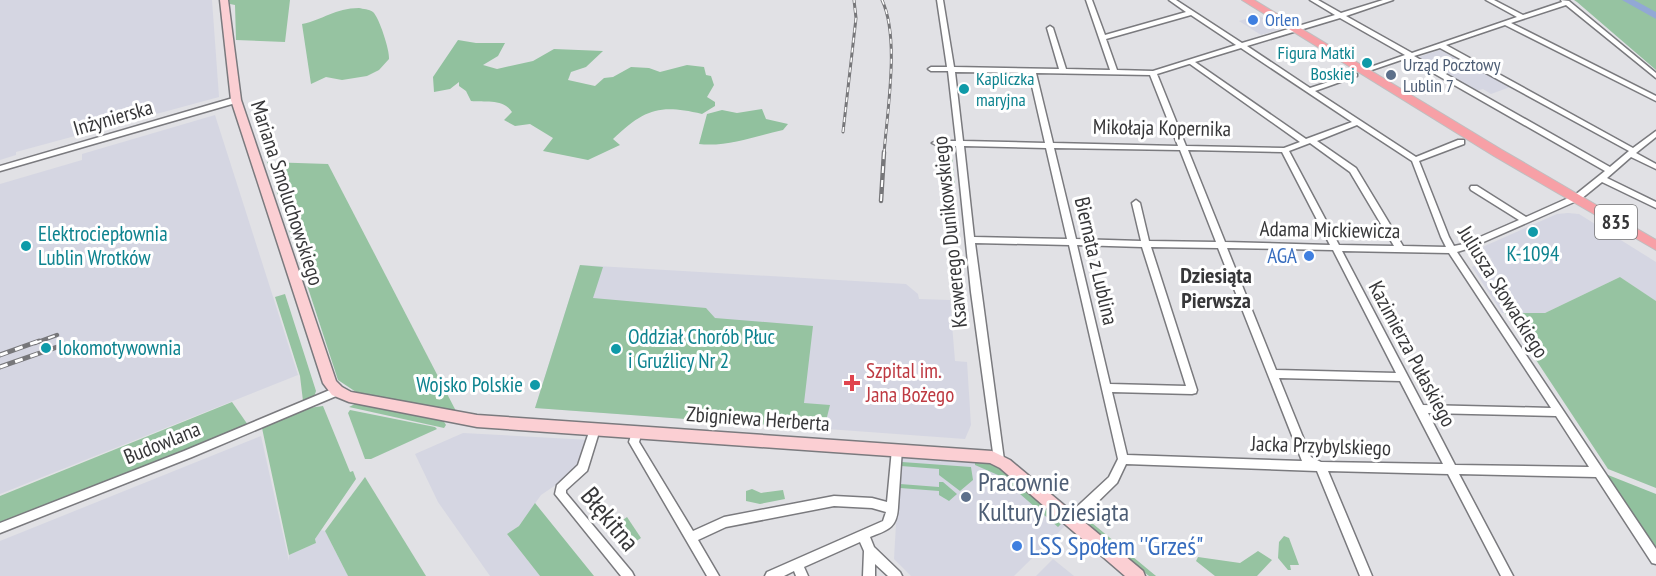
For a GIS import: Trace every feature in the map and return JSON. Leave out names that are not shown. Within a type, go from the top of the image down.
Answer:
[{"type":"main road","name":"835","points":[[1247,0],[1359,73],[1498,153],[1656,253]]},
{"type":"main road","name":"835","points":[[1573,199],[1656,246]]},
{"type":"street","name":"Mariana Smoluchowskiego","points":[[224,0],[236,100],[328,376],[337,391]]},
{"type":"street","name":"Ksawerego Dunikowskiego","points":[[940,0],[961,143],[984,358],[999,460]]},
{"type":"street","points":[[1089,0],[1114,72]]},
{"type":"street","points":[[1172,0],[1415,160],[1461,142]]},
{"type":"street","points":[[1313,0],[1610,170]]},
{"type":"street","points":[[931,69],[1153,73],[1192,63],[1390,0]]},
{"type":"street","points":[[1489,0],[1523,17]]},
{"type":"street","points":[[1310,90],[1565,1],[1656,76]]},
{"type":"street","points":[[1102,38],[1191,13]]},
{"type":"street","points":[[1505,23],[1656,99]]},
{"type":"street","points":[[1050,28],[1063,72]]},
{"type":"street","points":[[1440,45],[1656,167]]},
{"type":"street","points":[[1192,63],[1353,170],[1400,249]]},
{"type":"street","name":"Biernata z Lublina","points":[[1032,71],[1123,459]]},
{"type":"street","points":[[1153,73],[1307,460],[1322,467],[1366,576]]},
{"type":"street","name":"Inżynierska","points":[[0,169],[236,100]]},
{"type":"street","name":"Mikołaja Kopernika","points":[[936,143],[1285,150],[1359,122]]},
{"type":"street","name":"Adama Mickiewicza","points":[[970,240],[1452,250],[1467,246],[1573,199],[1656,133]]},
{"type":"street","name":"Kazimierza Pułaskiego","points":[[1285,150],[1507,576]]},
{"type":"street","name":"Juliusza Słowackiego","points":[[1415,160],[1452,250],[1656,559]]},
{"type":"street","points":[[1601,178],[1656,205]]},
{"type":"street","points":[[1474,188],[1525,220]]},
{"type":"street","points":[[1107,388],[1192,390],[1146,244],[1136,202]]},
{"type":"street","points":[[1273,374],[1404,377]]},
{"type":"street","name":"Zbigniewa Herberta","points":[[337,391],[349,397],[461,420],[986,455],[999,460],[1137,576]]},
{"type":"street","name":"Budowlana","points":[[0,528],[188,454],[337,391]]},
{"type":"street","points":[[1421,409],[1559,412]]},
{"type":"street","name":"Błękitna","points":[[596,429],[583,468],[561,488],[560,494],[628,576]]},
{"type":"street","points":[[637,432],[634,442],[713,576]]},
{"type":"street","points":[[771,576],[799,570],[863,535],[887,525],[893,509],[897,449]]},
{"type":"street","points":[[1071,520],[1113,480],[1123,459]]},
{"type":"street","name":"Jacka Przybylskiego","points":[[1123,459],[1322,467],[1599,472]]},
{"type":"street","points":[[691,538],[724,522],[834,501],[872,503],[893,509]]},
{"type":"street","points":[[863,535],[870,551],[896,576]]},
{"type":"street","points":[[869,576],[870,551]]},
{"type":"shaded area","points":[[0,0],[212,0],[219,97],[16,152],[16,155],[0,160]]},
{"type":"shaded area","points":[[1258,15],[1281,29],[1261,35],[1239,21]]},
{"type":"shaded area","points":[[1442,49],[1510,87],[1491,94],[1483,89],[1476,91],[1419,57]]},
{"type":"shaded area","points":[[215,115],[298,375],[0,494],[0,184],[82,160],[82,154]]},
{"type":"shaded area","points":[[1557,214],[1579,214],[1656,262],[1656,301],[1620,277],[1545,313],[1502,313],[1472,267],[1492,259],[1478,249]]},
{"type":"shaded area","points":[[580,265],[906,284],[918,294],[919,299],[950,300],[955,361],[967,362],[971,425],[965,439],[535,408]]},
{"type":"shaded area","points":[[463,433],[590,440],[581,468],[541,495],[519,526],[507,534],[540,576],[490,576],[438,502],[415,454]]},
{"type":"shaded area","points":[[261,436],[289,561],[289,555],[316,543],[315,539],[321,530],[325,531],[348,576],[0,576],[0,541]]},
{"type":"shaded area","points":[[900,454],[980,459],[998,467],[1067,524],[1014,576],[911,576],[894,559]]},
{"type":"shaded area","points":[[1053,559],[1074,576],[1036,576]]},
{"type":"green space","points":[[229,0],[290,0],[285,42],[236,40],[235,5],[230,4]]},
{"type":"green space","points":[[1574,0],[1656,0],[1656,70],[1577,2]]},
{"type":"green space","points":[[359,8],[370,10],[375,15],[386,42],[389,59],[379,70],[367,76],[342,80],[326,77],[311,84],[302,24],[343,10]]},
{"type":"green space","points":[[458,40],[476,43],[505,43],[498,56],[483,65],[497,69],[533,61],[554,49],[603,51],[586,67],[571,72],[568,80],[595,86],[604,78],[613,77],[631,67],[649,68],[660,72],[687,65],[704,67],[706,75],[711,76],[714,85],[707,97],[715,102],[715,106],[702,114],[674,109],[644,115],[613,139],[620,145],[588,160],[543,151],[553,138],[530,124],[515,126],[504,120],[512,112],[504,105],[471,101],[466,91],[459,86],[459,82],[450,89],[434,92],[433,77]]},
{"type":"green space","points":[[762,109],[766,119],[788,124],[783,130],[741,140],[710,145],[699,144],[707,114],[722,110],[737,113]]},
{"type":"green space","points":[[950,145],[955,185],[942,182],[946,181],[943,146]]},
{"type":"green space","points":[[267,162],[328,164],[457,413],[359,394],[338,380]]},
{"type":"green space","points":[[580,265],[603,267],[593,298],[706,308],[715,318],[813,326],[804,403],[830,405],[824,429],[535,408]]},
{"type":"green space","points":[[1620,277],[1656,301],[1656,488],[1608,469],[1505,313],[1545,313]]},
{"type":"green space","points":[[285,294],[316,391],[314,397],[303,401],[300,376],[275,297]]},
{"type":"green space","points":[[232,402],[248,425],[0,525],[0,496]]},
{"type":"green space","points":[[359,402],[443,420],[446,425],[444,428],[349,407]]},
{"type":"green space","points":[[323,406],[350,472],[353,471],[356,479],[315,539],[316,543],[289,555],[262,428],[309,408]]},
{"type":"green space","points":[[350,410],[437,429],[371,459],[365,459],[348,413]]},
{"type":"green space","points":[[975,459],[987,461],[998,467],[1061,519],[1061,524],[1058,527],[998,475],[975,465]]},
{"type":"green space","points":[[902,462],[971,467],[973,480],[960,491],[939,475],[939,469],[901,466]]},
{"type":"green space","points":[[1608,475],[1656,494],[1656,553],[1604,476]]},
{"type":"green space","points":[[365,477],[426,576],[348,576],[325,531]]},
{"type":"green space","points":[[939,482],[943,482],[957,494],[949,501],[939,495],[939,491],[900,488],[900,484],[939,487]]},
{"type":"green space","points":[[752,489],[761,493],[783,490],[785,499],[760,504],[746,501],[746,491]]},
{"type":"green space","points":[[535,503],[594,576],[540,576],[507,534],[519,526]]},
{"type":"green space","points":[[627,517],[641,538],[630,545],[616,525]]},
{"type":"green space","points":[[1092,523],[1156,576],[1149,576],[1088,526]]},
{"type":"green space","points":[[1284,536],[1289,538],[1299,565],[1290,565],[1291,570],[1288,570],[1278,558],[1279,542]]},
{"type":"green space","points":[[1258,551],[1272,560],[1257,576],[1215,576],[1196,561],[1198,557],[1240,563]]},
{"type":"waterway","points":[[1627,0],[1656,16]]},
{"type":"railway","points":[[843,132],[856,18],[854,0]]},
{"type":"railway","points":[[882,0],[887,16],[891,54],[884,154]]},
{"type":"railway","points":[[881,201],[884,152]]},
{"type":"railway","points":[[35,343],[57,335]]},
{"type":"railway","points":[[0,355],[39,341]]},
{"type":"railway","points":[[0,367],[60,346]]},
{"type":"place","name":"Orlen","points":[[1253,20]]},
{"type":"place","name":"Figura Matki Boskiej","points":[[1367,63]]},
{"type":"place","name":"Urząd Pocztowy Lublin 7","points":[[1391,75]]},
{"type":"place","name":"Kapliczka maryjna","points":[[964,89]]},
{"type":"place","name":"K-1094","points":[[1533,232]]},
{"type":"place","name":"Elektrociepłownia Lublin Wrotków","points":[[26,246]]},
{"type":"place","name":"AGA","points":[[1309,256]]},
{"type":"place","name":"lokomotywownia","points":[[46,348]]},
{"type":"place","name":"Oddział Chorób Płuc i Gruźlicy Nr 2","points":[[616,349]]},
{"type":"place","name":"Szpital im. Jana Bożego","points":[[852,383]]},
{"type":"place","name":"Wojsko Polskie","points":[[535,385]]},
{"type":"place","name":"Pracownie Kultury Dziesiąta","points":[[966,497]]},
{"type":"place","name":"LSS Społem ''Grześ\"","points":[[1017,546]]},
{"type":"district","name":"Dziesiąta Pierwsza","points":[[1216,288]]}]
